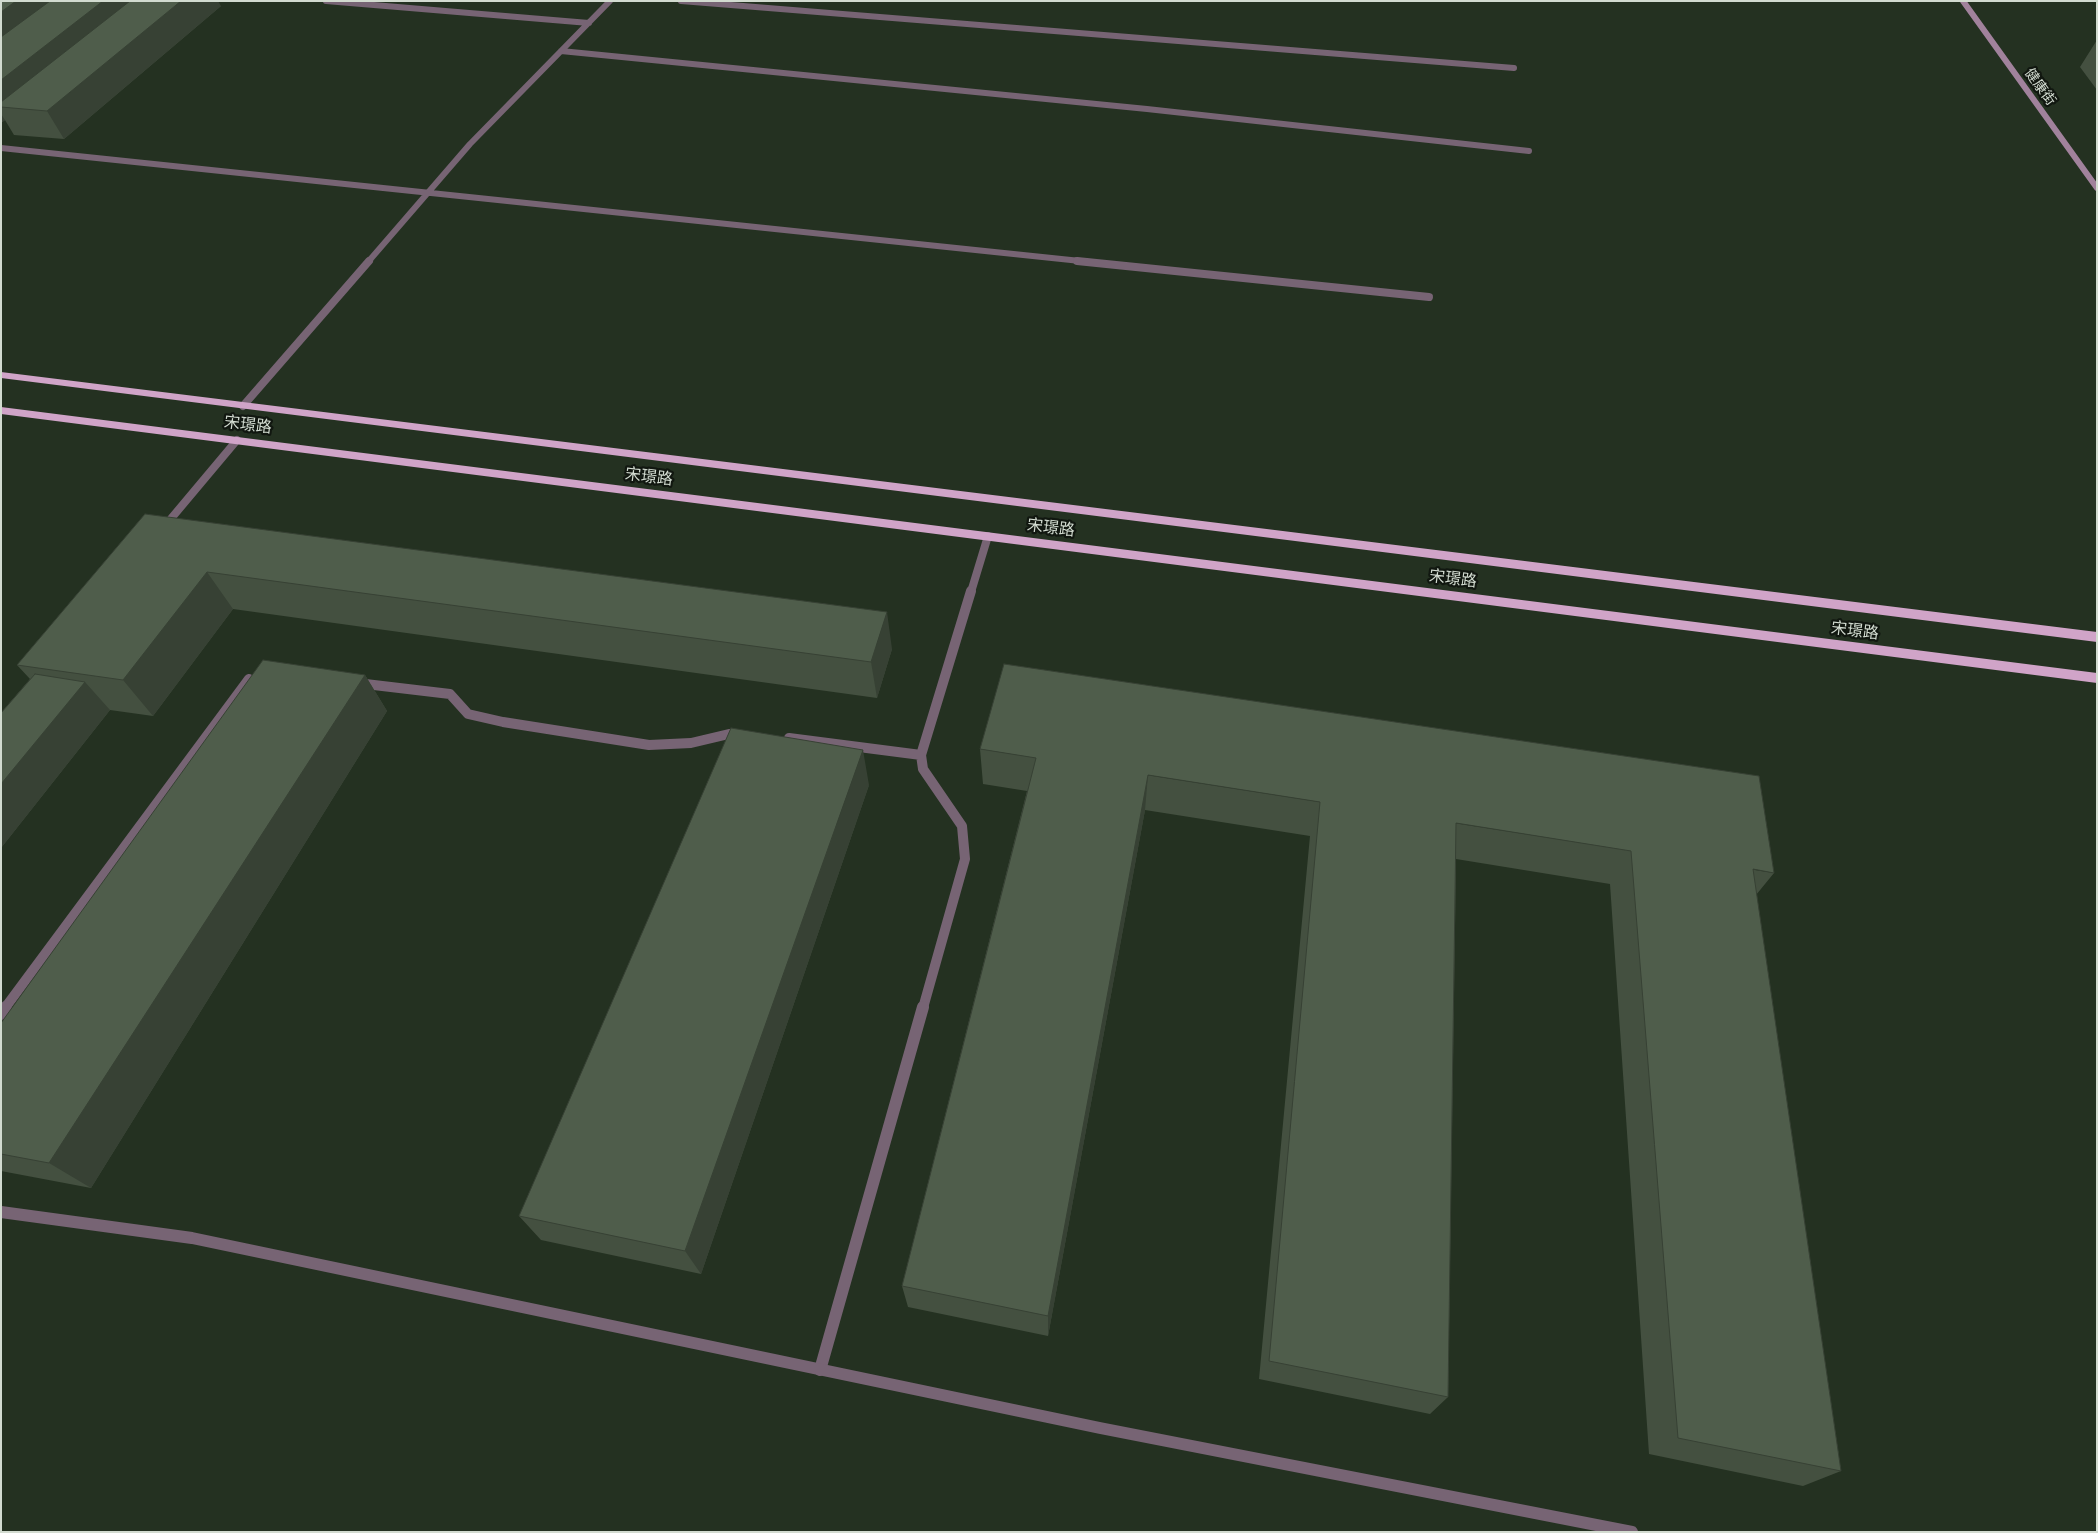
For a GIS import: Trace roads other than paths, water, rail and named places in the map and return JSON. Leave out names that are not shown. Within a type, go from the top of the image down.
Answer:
[{"type":"highway","name":"宋璟路","points":[[1,376],[2097,637]]},
{"type":"highway","name":"宋璟路","points":[[1,410],[2097,678]]},
{"type":"main road","name":"健康街","points":[[1962,1],[2097,188]]},
{"type":"street","points":[[326,1],[589,23]]},
{"type":"street","points":[[243,406],[470,144],[610,1]]},
{"type":"street","points":[[681,1],[1514,68]]},
{"type":"street","points":[[561,52],[1147,109],[1529,151]]},
{"type":"street","points":[[1,148],[426,194],[1429,297]]},
{"type":"street","points":[[161,531],[237,440]]},
{"type":"street","points":[[820,1370],[966,859],[962,826],[923,770],[921,755],[988,536]]},
{"type":"street","points":[[1,1014],[249,680],[257,677]]},
{"type":"street","points":[[342,681],[450,694],[468,714],[503,722],[649,745],[691,743],[729,734],[749,735]]},
{"type":"street","points":[[778,737],[921,755]]},
{"type":"street","points":[[1,1212],[94,1223],[192,1238],[1100,1428],[1632,1532]]}]
